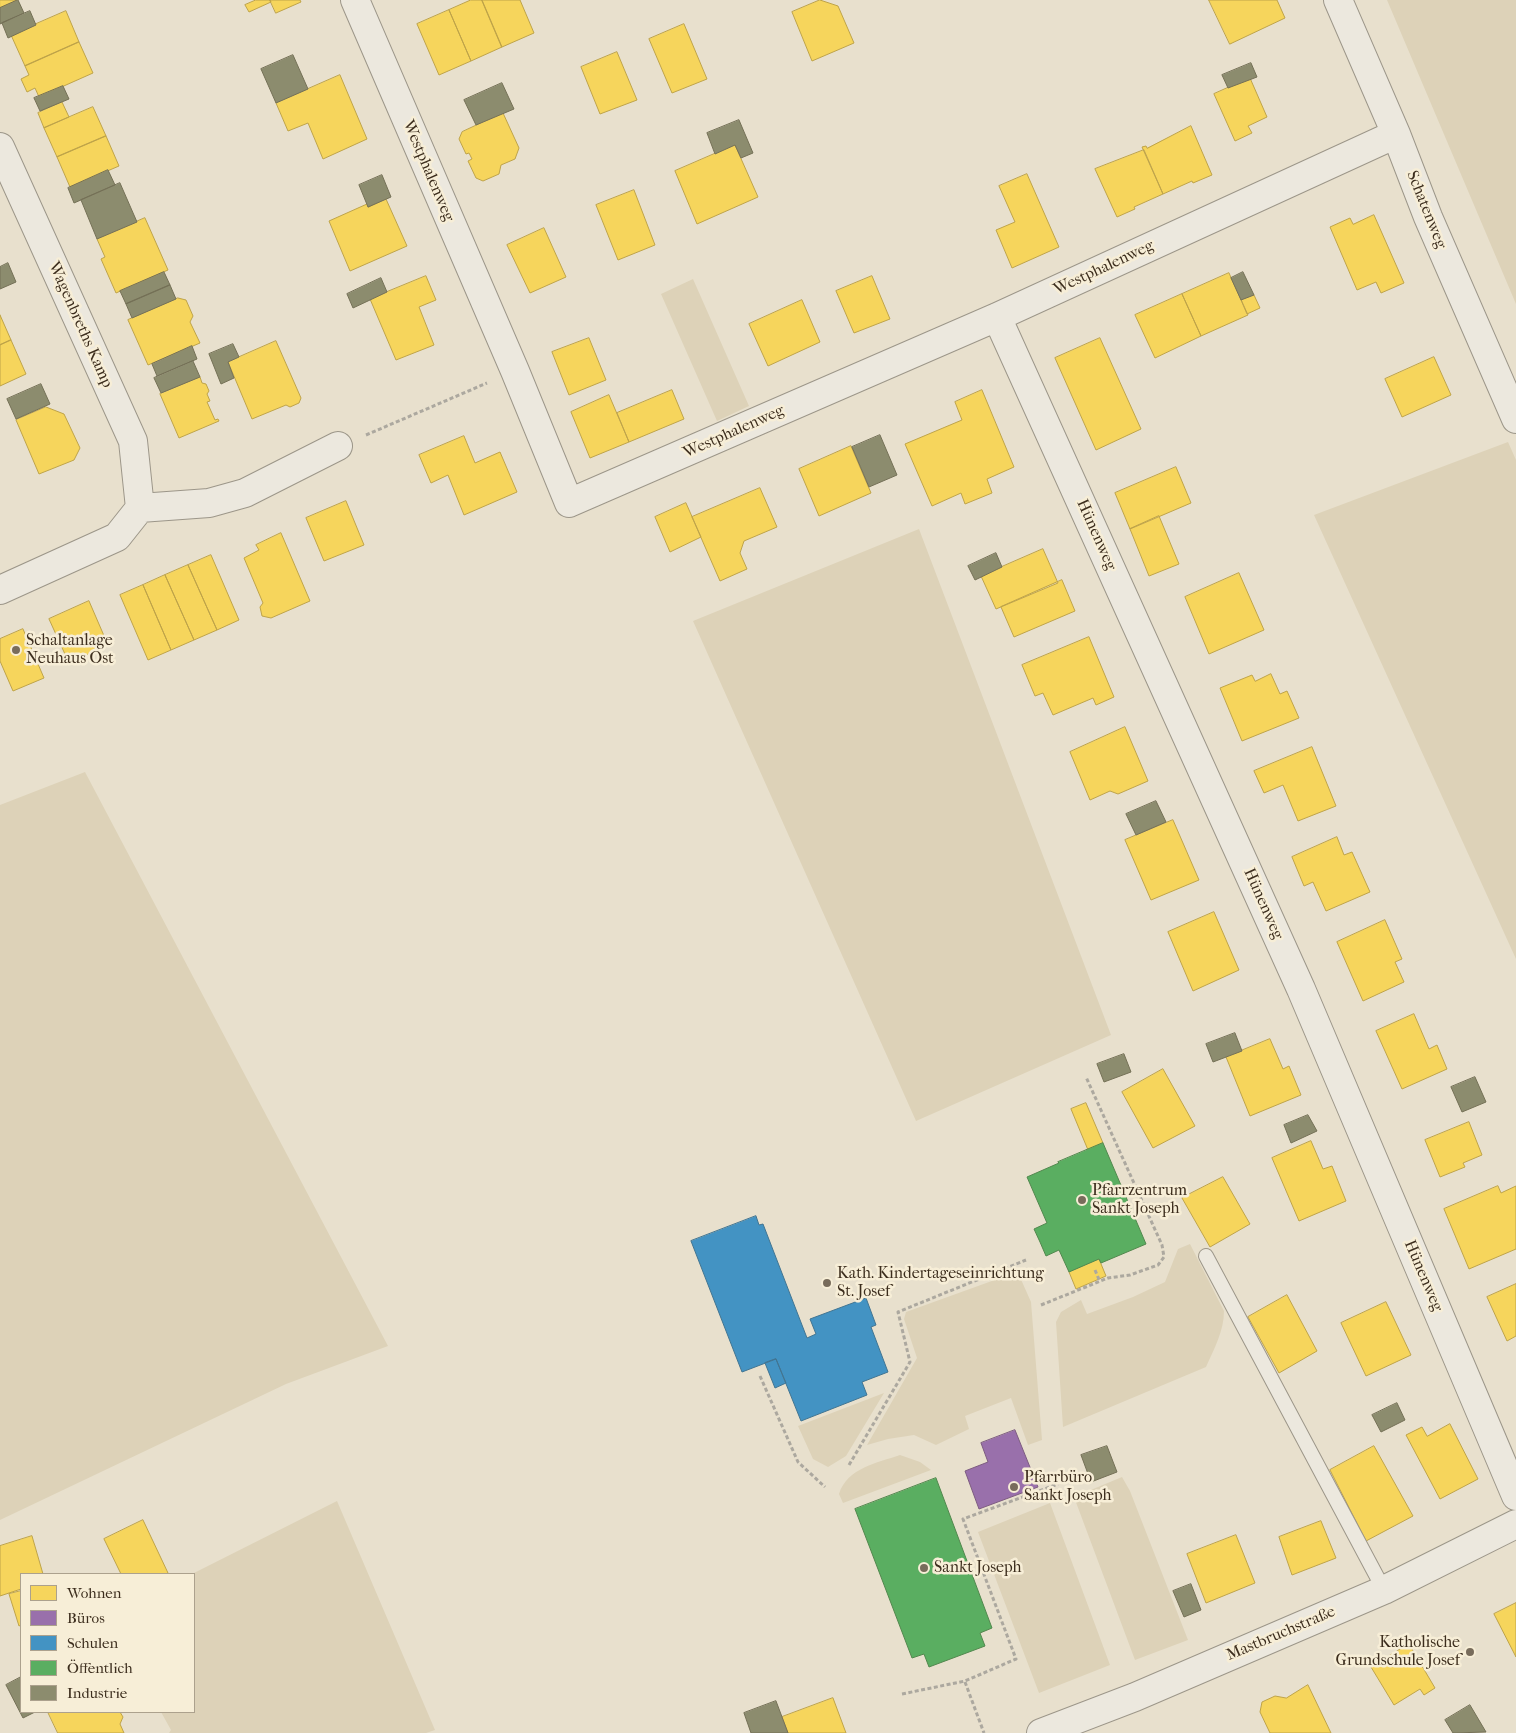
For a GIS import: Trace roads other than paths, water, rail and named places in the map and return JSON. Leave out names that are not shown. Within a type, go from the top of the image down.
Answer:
[{"type":"street","name":"Westphalenweg","points":[[355,0],[570,503],[997,317],[1396,134]]},
{"type":"street","name":"Schatenweg","points":[[1338,0],[1396,134],[1428,217],[1516,419]]},
{"type":"street","name":"Wagenbreths Kamp","points":[[0,147],[133,441],[140,508]]},
{"type":"street","name":"Hünenweg","points":[[997,317],[1301,988],[1516,1496]]},
{"type":"street","points":[[0,590],[117,537],[140,508],[208,503],[245,492],[338,446]]},
{"type":"street","name":"Mastbruchstraße","points":[[1041,1733],[1135,1697],[1384,1590],[1516,1524]]},
{"type":"lane","points":[[1206,1256],[1384,1590]]},
{"type":"place","name":"Schaltanlage Neuhaus Ost","points":[[16,650]]},
{"type":"place","name":"Pfarrzentrum Sankt Joseph","points":[[1082,1200]]},
{"type":"place","name":"Kath. Kindertageseinrichtung St. Josef","points":[[827,1283]]},
{"type":"place","name":"Pfarrbüro Sankt Joseph","points":[[1014,1487]]},
{"type":"place","name":"Sankt Joseph","points":[[924,1568]]},
{"type":"place","name":"Katholische Grundschule Josef","points":[[1470,1652]]}]
